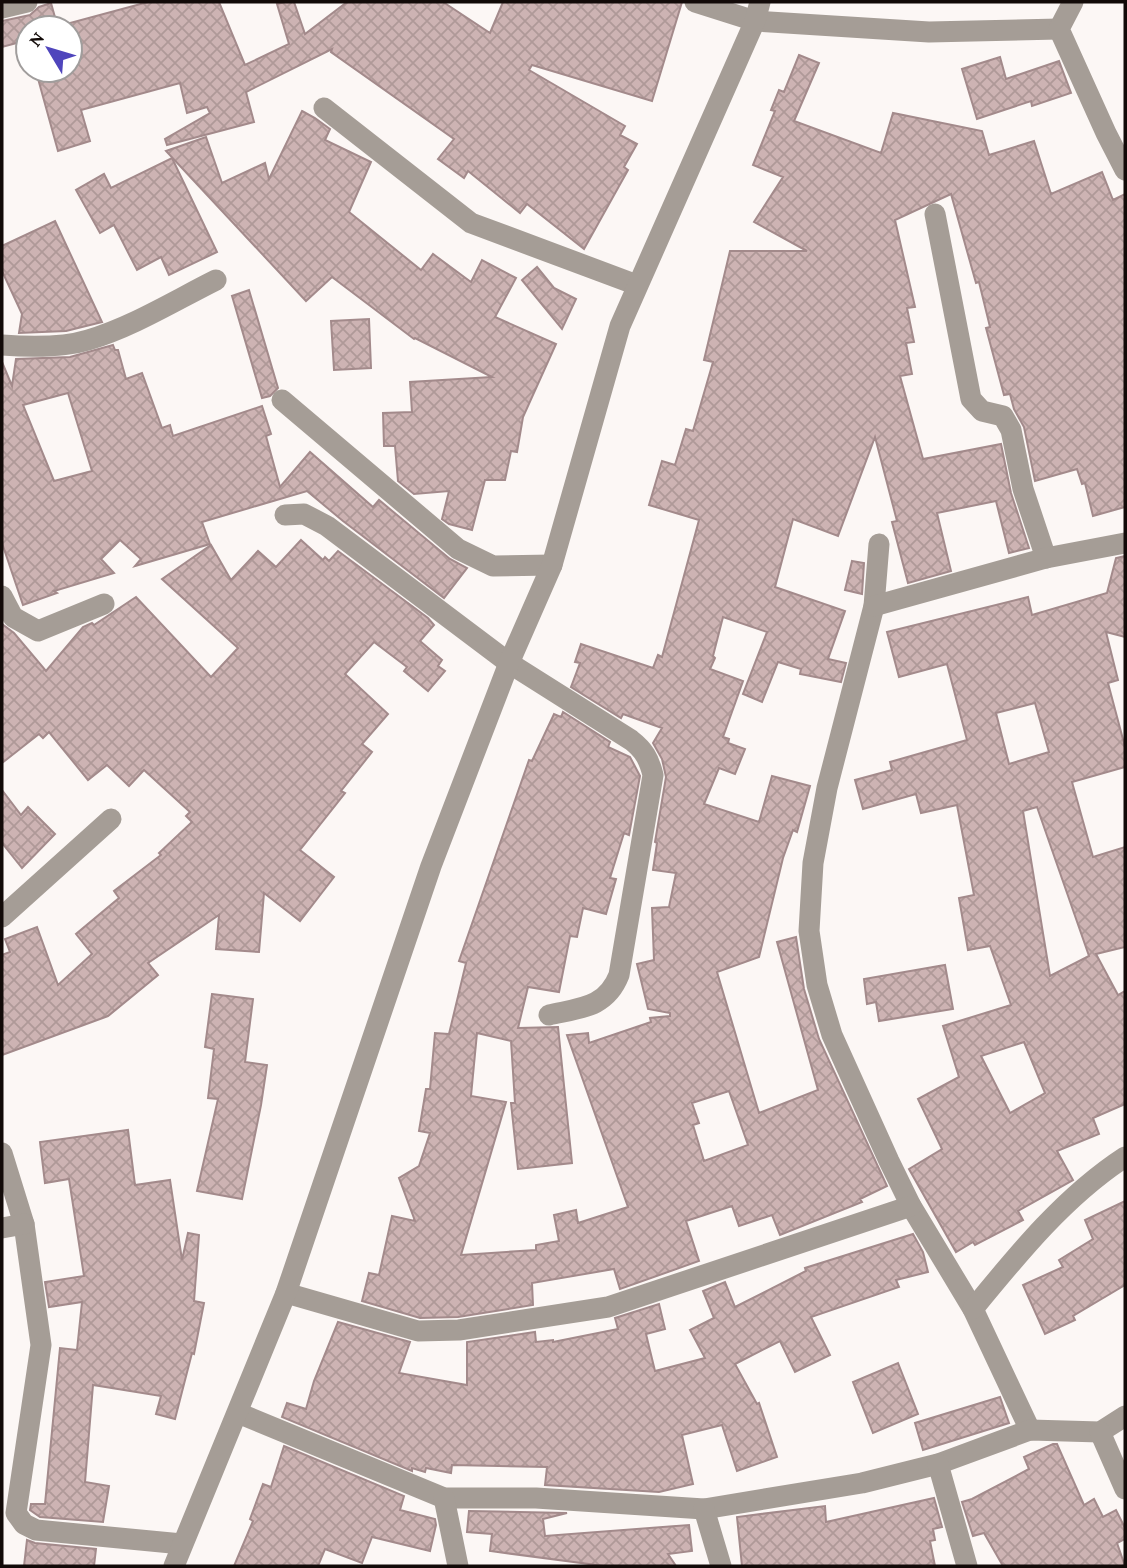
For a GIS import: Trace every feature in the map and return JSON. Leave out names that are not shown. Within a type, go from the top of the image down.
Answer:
[{"type":"street","points":[[2,8],[27,2]]},
{"type":"street","points":[[695,2],[929,32],[1059,29]]},
{"type":"street","points":[[1059,29],[1073,2]]},
{"type":"street","points":[[174,1566],[286,1293],[431,866],[509,663],[552,565],[620,326],[758,12]]},
{"type":"street","points":[[1059,29],[1125,170]]},
{"type":"street","points":[[324,108],[471,223],[637,285]]},
{"type":"street","points":[[935,214],[971,399],[982,411],[1003,416],[1011,430],[1023,488],[1045,558]]},
{"type":"street","points":[[2,345],[30,347],[85,341],[111,332],[216,281]]},
{"type":"street","points":[[282,400],[458,550],[493,566],[552,565]]},
{"type":"street","points":[[285,515],[304,514],[327,526],[509,663],[642,748],[650,761],[653,775],[619,975],[607,996],[592,1005],[549,1015]]},
{"type":"street","points":[[874,606],[1045,558],[1125,543]]},
{"type":"street","points":[[879,544],[874,606],[827,788],[813,863],[809,932],[817,985],[832,1035],[911,1206],[973,1310],[1030,1430]]},
{"type":"street","points":[[2,596],[13,617],[38,631],[104,604]]},
{"type":"street","points":[[2,917],[111,819]]},
{"type":"street","points":[[2,1153],[24,1224],[41,1345],[16,1513],[24,1524],[36,1530],[182,1544]]},
{"type":"street","points":[[973,1310],[1026,1245],[1085,1188],[1125,1157]]},
{"type":"street","points":[[286,1293],[418,1331],[459,1330],[608,1307],[911,1206]]},
{"type":"street","points":[[2,1228],[24,1224]]},
{"type":"street","points":[[238,1413],[444,1498],[537,1498],[704,1509],[862,1483],[938,1464],[1030,1430],[1100,1432],[1125,1416]]},
{"type":"street","points":[[1100,1432],[1125,1489]]},
{"type":"street","points":[[938,1464],[967,1566]]},
{"type":"street","points":[[444,1498],[458,1566]]},
{"type":"street","points":[[704,1509],[721,1566]]},
{"type":"building","points":[[148,2],[219,2],[245,65],[289,44],[277,4],[285,2],[294,2],[305,34],[347,2],[443,2],[490,33],[503,2],[682,2],[652,101],[532,65],[529,70],[625,126],[620,135],[637,144],[624,167],[628,170],[584,249],[527,204],[520,213],[468,171],[464,178],[438,159],[454,139],[331,52],[332,49],[246,92],[254,122],[167,145],[165,139],[210,113],[207,107],[187,113],[180,83],[81,110],[90,141],[58,151],[39,84],[84,84],[84,19]]},
{"type":"building","points":[[51,3],[54,14],[31,14],[39,7]]},
{"type":"building","points":[[14,18],[14,44],[2,47],[2,21]]},
{"type":"building","points":[[799,55],[819,63],[794,121],[881,153],[893,113],[982,131],[989,155],[1034,141],[1051,194],[1102,172],[1113,200],[1125,194],[1125,507],[1093,516],[1085,483],[1082,484],[1077,469],[1035,481],[1024,427],[1014,409],[1010,394],[1004,395],[986,328],[990,327],[979,282],[976,283],[951,194],[895,220],[915,307],[907,308],[914,342],[906,343],[912,374],[900,376],[923,459],[1001,444],[1011,493],[1029,548],[1009,553],[996,501],[937,513],[951,571],[908,583],[892,522],[897,521],[875,437],[838,536],[793,519],[775,587],[845,611],[828,659],[846,663],[841,682],[800,674],[801,669],[778,662],[762,702],[743,694],[767,632],[723,617],[713,656],[715,658],[710,669],[743,681],[723,737],[729,739],[728,743],[745,749],[735,774],[719,768],[704,804],[759,822],[772,776],[810,786],[797,832],[793,830],[783,858],[759,957],[717,972],[759,1113],[818,1090],[777,942],[796,937],[804,989],[819,1039],[887,1186],[860,1199],[862,1202],[780,1235],[772,1215],[739,1226],[732,1206],[686,1221],[699,1261],[620,1289],[614,1269],[532,1283],[533,1305],[458,1317],[420,1318],[362,1301],[369,1273],[379,1275],[392,1216],[415,1221],[399,1178],[419,1166],[430,1133],[419,1131],[426,1089],[430,1089],[435,1033],[449,1034],[466,963],[459,961],[529,760],[532,761],[554,714],[561,717],[563,712],[610,742],[608,747],[630,757],[640,776],[629,835],[624,833],[610,878],[616,879],[606,914],[583,908],[577,937],[570,936],[559,992],[528,987],[518,1028],[558,1027],[572,1163],[518,1169],[511,1103],[515,1103],[511,1041],[477,1033],[471,1096],[506,1102],[461,1255],[536,1250],[536,1245],[559,1241],[554,1215],[576,1210],[578,1223],[628,1207],[567,1035],[588,1033],[589,1043],[651,1022],[650,1018],[670,1016],[670,1013],[648,1009],[637,964],[654,960],[652,908],[669,907],[676,873],[653,870],[666,777],[662,759],[653,743],[662,728],[623,714],[621,718],[571,687],[580,663],[575,662],[581,644],[653,668],[658,655],[662,657],[699,520],[649,505],[662,461],[675,465],[686,429],[693,431],[713,362],[704,360],[730,251],[807,251],[754,222],[783,177],[753,165],[775,111],[771,110],[779,90],[784,92]],"holes":[[[729,1091],[748,1145],[704,1161],[693,1125],[699,1123],[692,1103]]]},
{"type":"building","points":[[1000,57],[1006,79],[1059,61],[1071,93],[1032,106],[1031,101],[977,119],[962,69]]},
{"type":"building","points":[[302,111],[330,129],[325,140],[371,162],[349,212],[421,270],[433,254],[471,282],[482,260],[516,278],[495,317],[556,344],[523,417],[517,452],[511,451],[505,480],[485,480],[472,530],[449,524],[442,519],[449,491],[414,494],[398,481],[395,446],[384,446],[383,413],[412,412],[410,382],[492,377],[414,339],[332,277],[306,301],[166,151],[206,137],[222,183],[265,163],[269,179]]},
{"type":"building","points":[[172,158],[217,252],[169,275],[161,257],[137,270],[114,225],[100,233],[76,190],[104,174],[111,188]]},
{"type":"building","points":[[55,221],[102,322],[66,331],[19,333],[22,314],[2,271],[2,246]]},
{"type":"building","points":[[537,267],[554,288],[576,299],[562,329],[522,280]]},
{"type":"building","points":[[249,290],[278,388],[270,396],[262,398],[232,296]]},
{"type":"building","points":[[369,319],[371,368],[334,370],[331,321]]},
{"type":"building","points":[[113,345],[115,350],[118,350],[126,379],[142,373],[162,428],[170,425],[173,436],[262,406],[271,434],[266,436],[280,487],[310,452],[373,507],[379,500],[450,559],[467,568],[444,598],[307,491],[202,522],[210,544],[135,566],[141,559],[120,540],[101,559],[114,573],[54,591],[57,593],[23,605],[2,543],[2,362],[12,386],[16,359],[70,357]],"holes":[[[68,393],[92,471],[54,481],[23,405]]]},
{"type":"building","points":[[301,540],[323,560],[325,557],[329,561],[338,551],[428,618],[434,625],[420,641],[442,660],[438,666],[445,671],[428,691],[404,671],[407,667],[374,642],[345,674],[388,714],[362,744],[372,752],[341,791],[345,793],[300,850],[334,877],[300,921],[264,893],[259,952],[216,949],[219,915],[148,963],[158,975],[108,1016],[2,1055],[2,955],[10,952],[5,939],[37,927],[58,985],[92,954],[76,934],[119,898],[114,891],[161,855],[159,853],[192,822],[186,816],[190,812],[144,770],[129,786],[107,765],[88,780],[49,732],[43,738],[39,734],[2,763],[2,624],[14,633],[46,671],[83,627],[92,623],[94,625],[136,597],[211,677],[238,648],[162,579],[211,545],[231,580],[258,551],[276,567]]},
{"type":"building","points":[[1125,556],[1125,637],[1106,632],[1118,680],[1108,683],[1125,747],[1125,767],[1072,782],[1093,857],[1125,847],[1125,947],[1096,954],[1118,995],[1125,991],[1125,1104],[1093,1118],[1099,1134],[1057,1151],[1073,1180],[1018,1211],[1023,1220],[956,1252],[909,1169],[942,1149],[918,1099],[959,1077],[943,1026],[1011,1005],[990,946],[968,950],[959,898],[974,895],[957,805],[921,813],[916,794],[863,809],[855,780],[892,770],[890,762],[967,740],[947,664],[899,677],[887,632],[1028,597],[1032,615],[1107,593],[1116,558]],"holes":[[[1035,703],[1049,752],[1009,764],[996,713]],[[1037,807],[1089,956],[1050,976],[1023,811]],[[1024,1042],[1045,1093],[1010,1113],[981,1056]]]},
{"type":"building","points":[[852,561],[864,563],[862,594],[845,590]]},
{"type":"building","points":[[2,790],[21,815],[28,807],[55,834],[22,868],[2,843]]},
{"type":"building","points":[[945,965],[953,1009],[879,1021],[876,1002],[867,1004],[864,979]]},
{"type":"building","points":[[212,994],[253,999],[245,1062],[267,1065],[242,1199],[197,1191],[218,1099],[208,1098],[214,1049],[205,1047]]},
{"type":"building","points":[[128,1130],[135,1185],[170,1180],[182,1260],[188,1233],[199,1235],[194,1301],[204,1303],[194,1354],[192,1353],[175,1419],[156,1414],[161,1396],[93,1385],[85,1482],[109,1486],[103,1522],[40,1517],[30,1510],[31,1504],[45,1504],[60,1348],[77,1350],[82,1302],[49,1307],[45,1282],[84,1276],[69,1179],[45,1183],[40,1142]]},
{"type":"building","points":[[1125,1201],[1125,1285],[1073,1316],[1075,1320],[1045,1334],[1023,1285],[1063,1267],[1059,1260],[1093,1239],[1085,1220]]},
{"type":"building","points":[[913,1234],[923,1252],[928,1272],[896,1280],[899,1287],[811,1317],[830,1355],[795,1372],[780,1341],[735,1364],[757,1404],[759,1403],[777,1457],[737,1471],[722,1425],[682,1435],[693,1484],[659,1492],[545,1485],[547,1467],[452,1465],[451,1473],[426,1468],[425,1472],[412,1468],[412,1471],[282,1417],[287,1403],[306,1409],[314,1381],[338,1322],[410,1342],[399,1373],[467,1385],[467,1342],[535,1332],[536,1342],[553,1342],[618,1329],[615,1318],[659,1304],[665,1329],[646,1334],[655,1371],[705,1358],[690,1330],[714,1318],[703,1291],[725,1282],[735,1307],[806,1271],[805,1268]]},
{"type":"building","points":[[898,1363],[918,1414],[873,1433],[853,1382]]},
{"type":"building","points":[[1000,1397],[1009,1423],[923,1450],[915,1423]]},
{"type":"building","points":[[1057,1444],[1084,1505],[1094,1499],[1103,1517],[1116,1510],[1125,1528],[1125,1539],[1117,1543],[1125,1566],[1003,1566],[984,1533],[973,1536],[962,1502],[1029,1469],[1024,1457]]},
{"type":"building","points":[[284,1446],[404,1496],[400,1510],[435,1519],[430,1551],[372,1537],[362,1563],[325,1549],[318,1566],[234,1566],[253,1521],[250,1519],[263,1484],[271,1487]]},
{"type":"building","points":[[934,1498],[942,1527],[933,1529],[935,1540],[930,1541],[935,1566],[742,1566],[737,1517],[825,1506],[826,1522]]},
{"type":"building","points":[[469,1511],[567,1513],[543,1519],[545,1536],[689,1525],[692,1551],[668,1554],[676,1566],[604,1566],[490,1551],[492,1534],[467,1532]]},
{"type":"building","points":[[27,1540],[96,1549],[94,1566],[24,1566]]}]
